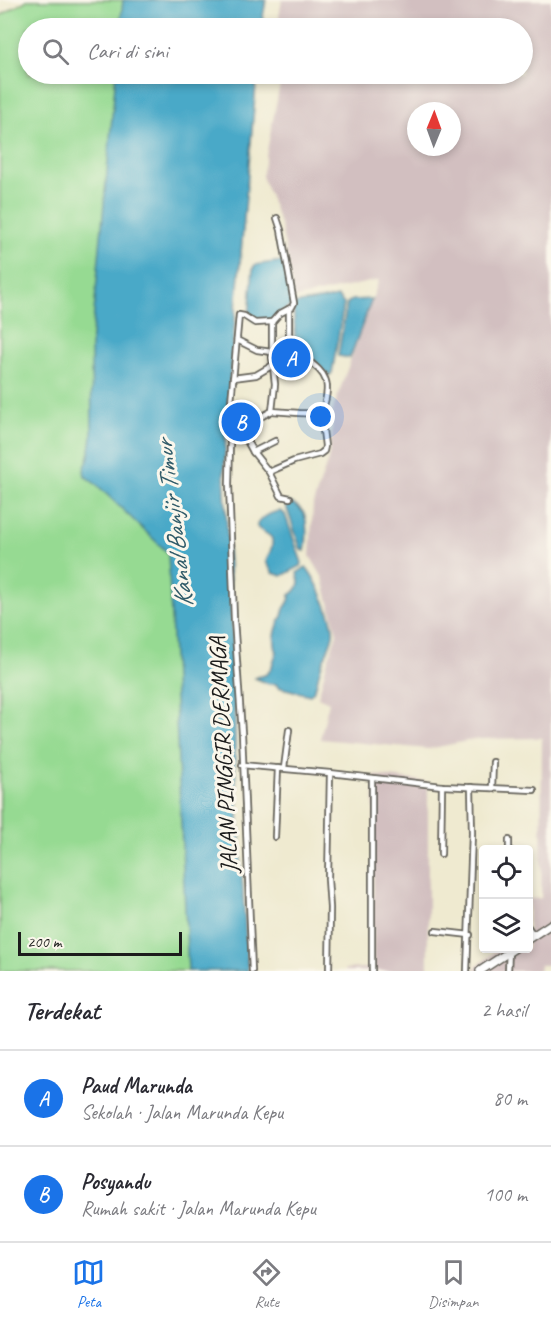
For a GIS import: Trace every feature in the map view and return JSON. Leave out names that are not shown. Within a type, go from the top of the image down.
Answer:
[{"type":"main road","points":[[533,937],[551,924]]},
{"type":"main road","points":[[480,971],[507,953]]},
{"type":"street","points":[[272,411],[275,384],[272,322],[294,303],[277,218]]},
{"type":"street","points":[[269,472],[324,451],[325,440],[321,414],[327,396],[327,380],[289,343],[289,309]]},
{"type":"street","name":"JALAN PINGGIR DERMAGA","points":[[252,971],[242,733],[234,619],[229,436],[239,315],[255,323],[272,322]]},
{"type":"street","points":[[237,340],[255,349],[302,356]]},
{"type":"street","points":[[233,378],[256,375],[273,365]]},
{"type":"street","points":[[290,498],[280,496],[269,472],[253,452],[240,430],[242,426],[272,411],[321,414]]},
{"type":"street","points":[[229,436],[243,435]]},
{"type":"street","points":[[253,452],[275,441]]},
{"type":"street","points":[[275,837],[281,768],[289,729]]},
{"type":"street","points":[[492,788],[493,762]]},
{"type":"street","points":[[242,765],[442,786],[534,790]]},
{"type":"street","points":[[329,971],[330,773]]},
{"type":"street","points":[[372,778],[372,971]]},
{"type":"street","points":[[441,854],[442,786]]},
{"type":"street","points":[[468,971],[471,787]]},
{"type":"street","points":[[509,840],[509,845]]},
{"type":"street","points":[[435,931],[470,935]]},
{"type":"street","points":[[508,971],[511,953]]},
{"type":"shaded area","points":[[282,0],[551,0],[551,965],[540,965],[539,971],[472,971],[492,953],[533,953],[533,899],[541,898],[542,738],[477,739],[428,749],[320,739],[329,702],[318,697],[337,634],[323,578],[310,556],[313,504],[328,460],[332,436],[332,412],[379,280],[295,298],[281,226],[262,176],[280,84],[533,84],[533,18],[279,18]]},
{"type":"shaded area","points":[[374,775],[428,782],[428,971],[345,971],[345,969],[373,968]]},
{"type":"green space","points":[[27,0],[126,0],[125,18],[18,18],[18,84],[121,84],[171,549],[192,971],[0,971],[0,16]]},
{"type":"water","points":[[123,0],[266,0],[263,18],[121,18]]},
{"type":"water","name":"Kanal Banjir Timur","points":[[115,84],[256,84],[229,387],[224,470],[235,685],[235,764],[248,971],[188,971],[168,553],[85,476],[84,470],[92,437],[91,345]]},
{"type":"water","points":[[285,262],[294,303],[272,320],[255,322],[249,316],[253,268],[255,265]]},
{"type":"water","points":[[338,297],[344,304],[332,373],[329,376],[293,346],[295,331],[293,306]]},
{"type":"water","points":[[372,299],[350,358],[338,356],[347,303],[352,300]]},
{"type":"water","points":[[287,502],[298,507],[305,515],[307,531],[305,551],[301,550],[286,506]]},
{"type":"water","points":[[280,511],[285,514],[302,563],[301,566],[282,576],[273,573],[266,562],[272,548],[272,539],[257,526],[266,516]]},
{"type":"water","points":[[306,567],[324,600],[333,629],[332,639],[310,695],[278,687],[276,684],[269,684],[255,678],[265,675],[271,668],[277,652],[275,639],[278,626],[290,595],[298,586],[297,573]]},
{"type":"place","name":"Paud Marunda","points":[[291,358]]},
{"type":"place","name":"Posyandu","points":[[241,422]]}]
